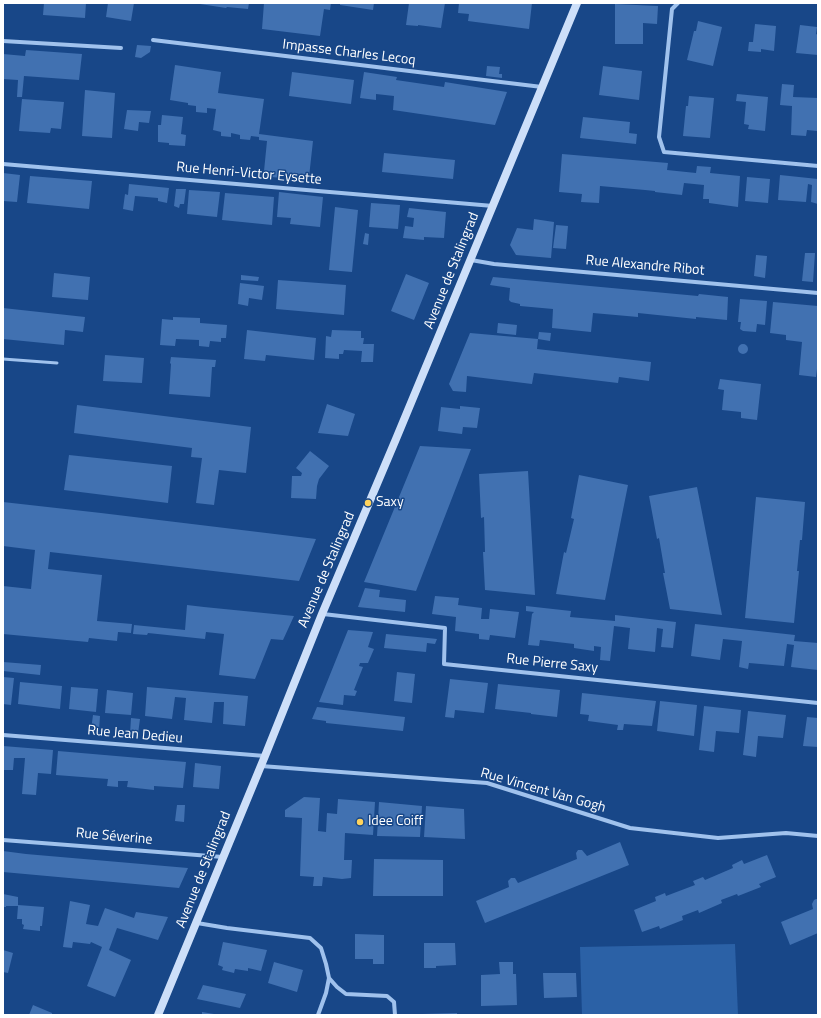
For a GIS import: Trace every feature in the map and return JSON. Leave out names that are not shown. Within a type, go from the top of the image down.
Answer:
[{"type":"main road","name":"Avenue de Stalingrad","points":[[158,1015],[197,923],[322,614],[577,3]]},
{"type":"street","points":[[678,3],[672,9],[659,138],[664,152],[818,166]]},
{"type":"street","name":"Impasse Charles Lecoq","points":[[153,40],[542,87]]},
{"type":"street","points":[[3,41],[120,48]]},
{"type":"street","name":"Rue Henri-Victor Eysette","points":[[3,164],[493,206]]},
{"type":"street","name":"Rue Alexandre Ribot","points":[[471,260],[494,264],[818,293]]},
{"type":"street","name":"Rue Pierre Saxy","points":[[322,614],[445,628],[444,664],[818,703]]},
{"type":"street","name":"Rue Jean Dedieu","points":[[3,735],[265,756]]},
{"type":"street","name":"Rue Vincent Van Gogh","points":[[261,766],[487,783],[630,828],[718,838],[786,833],[818,836]]},
{"type":"street","name":"Rue Séverine","points":[[3,840],[223,857]]},
{"type":"street","points":[[197,923],[310,938],[321,948],[329,978],[326,993],[318,1015]]},
{"type":"street","points":[[329,978],[346,994],[388,996],[394,1002],[395,1015]]},
{"type":"lane","points":[[3,359],[57,364]]},
{"type":"shaded area","points":[[735,944],[738,1015],[582,1015],[580,947]]},
{"type":"building","points":[[44,3],[86,3],[85,18],[43,15]]},
{"type":"building","points":[[108,3],[134,3],[131,21],[106,17]]},
{"type":"building","points":[[200,3],[249,3],[248,9],[226,8]]},
{"type":"building","points":[[264,3],[331,3],[330,10],[324,9],[320,36],[262,29]]},
{"type":"building","points":[[340,3],[374,3],[373,10],[340,5]]},
{"type":"building","points":[[409,3],[445,3],[441,28],[406,25]]},
{"type":"building","points":[[459,3],[532,3],[529,29],[468,21],[469,14],[458,13]]},
{"type":"building","points":[[615,4],[658,6],[657,24],[643,23],[643,44],[615,44]]},
{"type":"building","points":[[698,21],[722,27],[713,66],[687,60]]},
{"type":"building","points":[[755,24],[776,26],[774,51],[761,49],[761,52],[748,51],[749,42],[753,42]]},
{"type":"building","points":[[800,25],[817,27],[816,34],[818,35],[818,55],[796,53]]},
{"type":"building","points":[[137,45],[151,46],[150,52],[141,58],[135,57]]},
{"type":"building","points":[[26,50],[82,54],[79,80],[24,76],[22,97],[17,97],[18,80],[3,79],[3,54],[25,56]]},
{"type":"building","points":[[175,65],[221,72],[218,93],[264,99],[259,134],[313,141],[309,177],[300,176],[300,180],[290,179],[290,175],[281,174],[281,178],[272,177],[272,172],[264,171],[267,141],[259,140],[259,137],[251,136],[250,140],[240,139],[240,135],[231,133],[231,137],[221,136],[221,132],[213,130],[216,109],[207,108],[207,113],[196,112],[196,106],[170,100]]},
{"type":"building","points":[[487,66],[500,67],[499,74],[502,74],[502,78],[486,76]]},
{"type":"building","points":[[603,66],[642,71],[639,100],[599,95]]},
{"type":"building","points":[[292,72],[354,80],[351,104],[289,96]]},
{"type":"building","points":[[364,72],[397,77],[396,80],[444,87],[445,82],[507,92],[495,125],[393,110],[394,96],[376,94],[376,100],[360,98]]},
{"type":"building","points":[[782,84],[794,85],[793,97],[818,98],[817,131],[807,130],[806,136],[791,135],[792,106],[780,105]]},
{"type":"building","points":[[85,90],[115,93],[112,138],[82,136]]},
{"type":"building","points":[[737,94],[768,97],[765,131],[748,129],[749,125],[744,124],[746,102],[736,101]]},
{"type":"building","points":[[689,96],[714,98],[710,138],[683,136],[686,106],[688,106]]},
{"type":"building","points":[[22,99],[64,102],[61,129],[51,128],[50,133],[19,131]]},
{"type":"building","points":[[127,110],[151,111],[149,123],[139,122],[138,131],[124,129]]},
{"type":"building","points":[[162,115],[183,117],[181,134],[186,135],[185,146],[169,145],[169,143],[158,142],[158,125],[161,125]]},
{"type":"building","points":[[583,117],[630,122],[629,133],[637,134],[636,144],[580,138]]},
{"type":"building","points":[[384,153],[455,160],[453,179],[382,172]]},
{"type":"building","points":[[562,154],[668,163],[667,170],[696,173],[697,166],[711,167],[710,173],[740,176],[738,207],[709,203],[709,199],[703,199],[704,185],[684,183],[682,195],[600,186],[599,203],[581,202],[582,194],[559,192]]},
{"type":"building","points":[[3,173],[20,175],[17,202],[3,201]]},
{"type":"building","points":[[780,175],[818,179],[818,204],[811,202],[812,185],[808,184],[806,202],[778,200]]},
{"type":"building","points":[[30,176],[92,181],[89,209],[27,203]]},
{"type":"building","points":[[747,177],[770,179],[768,203],[745,201]]},
{"type":"building","points":[[129,184],[169,188],[167,203],[158,201],[158,198],[135,196],[133,211],[123,209],[125,194],[128,195]]},
{"type":"building","points":[[176,189],[186,189],[184,204],[180,204],[179,208],[174,206]]},
{"type":"building","points":[[189,190],[220,192],[217,217],[187,214]]},
{"type":"building","points":[[279,192],[323,197],[320,227],[290,224],[291,218],[277,217]]},
{"type":"building","points":[[225,193],[274,197],[272,225],[222,220]]},
{"type":"building","points":[[371,203],[400,205],[398,229],[369,227]]},
{"type":"building","points":[[335,207],[358,210],[352,272],[329,270]]},
{"type":"building","points":[[409,208],[446,212],[444,238],[424,237],[424,240],[403,238],[405,226],[413,227],[414,218],[407,217]]},
{"type":"building","points":[[534,219],[554,222],[551,258],[516,255],[510,245],[517,228],[533,230]]},
{"type":"building","points":[[556,225],[568,226],[566,249],[553,248]]},
{"type":"building","points":[[365,233],[369,234],[368,245],[363,244]]},
{"type":"building","points":[[805,253],[815,253],[813,282],[802,281]]},
{"type":"building","points":[[756,255],[767,256],[765,278],[754,276]]},
{"type":"building","points":[[54,273],[90,277],[88,300],[52,297]]},
{"type":"building","points":[[406,274],[429,283],[414,320],[391,311]]},
{"type":"building","points":[[241,275],[259,277],[258,281],[241,280]]},
{"type":"building","points":[[493,277],[698,296],[699,294],[728,297],[727,320],[696,317],[696,319],[638,313],[638,317],[593,313],[591,332],[552,328],[553,309],[520,306],[520,304],[511,302],[509,300],[510,288],[490,285]]},
{"type":"building","points":[[278,280],[346,285],[344,315],[276,309]]},
{"type":"building","points":[[240,283],[264,286],[262,300],[249,298],[248,306],[238,304]]},
{"type":"building","points":[[740,299],[767,301],[765,325],[757,324],[756,332],[743,331],[740,329],[741,322],[738,322]]},
{"type":"building","points":[[773,302],[818,306],[818,361],[816,377],[799,375],[802,342],[786,340],[786,335],[770,333]]},
{"type":"building","points":[[3,308],[85,317],[83,332],[65,330],[64,345],[3,339]]},
{"type":"building","points":[[173,317],[200,318],[200,323],[227,325],[226,338],[221,338],[221,342],[210,341],[209,347],[199,346],[199,340],[176,339],[175,346],[160,345],[162,319],[173,320]]},
{"type":"building","points":[[498,323],[517,325],[516,335],[497,333]]},
{"type":"building","points":[[247,330],[316,338],[314,360],[266,355],[265,361],[244,359]]},
{"type":"building","points":[[332,330],[361,331],[361,338],[364,338],[363,344],[374,344],[373,362],[361,362],[362,351],[344,350],[343,354],[339,354],[339,359],[325,358],[326,336],[331,337]]},
{"type":"building","points":[[539,332],[551,333],[550,341],[538,339]]},
{"type":"building","points":[[470,333],[538,339],[537,349],[651,362],[649,381],[619,377],[618,383],[534,373],[532,384],[467,376],[466,392],[453,391],[449,384]]},
{"type":"building","points":[[743,344],[748,349],[743,354],[738,349]]},
{"type":"building","points":[[105,355],[144,358],[142,383],[103,381]]},
{"type":"building","points":[[171,357],[216,360],[215,367],[212,367],[210,397],[169,394]]},
{"type":"building","points":[[720,379],[761,384],[757,420],[741,418],[741,412],[722,410],[724,390],[718,389]]},
{"type":"building","points":[[327,404],[355,414],[348,436],[318,433]]},
{"type":"building","points":[[77,405],[251,427],[246,473],[219,470],[214,505],[196,503],[202,458],[191,457],[192,448],[74,433]]},
{"type":"building","points":[[460,406],[480,408],[477,428],[463,427],[462,434],[438,431],[441,407],[460,409]]},
{"type":"building","points":[[420,446],[471,449],[416,591],[364,582]]},
{"type":"building","points":[[310,451],[329,466],[319,479],[316,499],[291,498],[292,476],[301,476],[302,473],[296,468]]},
{"type":"building","points":[[69,455],[172,466],[168,503],[64,490]]},
{"type":"building","points":[[528,471],[535,595],[485,590],[483,552],[485,552],[484,517],[481,518],[479,474]]},
{"type":"building","points":[[579,475],[628,485],[605,600],[556,594],[564,552],[566,553],[574,519],[571,518]]},
{"type":"building","points":[[697,487],[722,615],[670,609],[663,573],[665,573],[659,538],[657,539],[649,496]]},
{"type":"building","points":[[756,497],[805,502],[802,540],[800,540],[797,571],[799,571],[794,623],[745,618]]},
{"type":"building","points":[[3,502],[316,539],[299,581],[50,552],[48,569],[102,575],[97,621],[132,624],[131,633],[118,632],[117,641],[89,638],[88,642],[3,634],[3,586],[31,589],[35,550],[3,546]]},
{"type":"building","points":[[365,588],[380,590],[379,597],[406,600],[405,612],[358,607]]},
{"type":"building","points":[[435,596],[459,598],[458,605],[482,608],[481,619],[489,619],[490,609],[519,612],[515,638],[490,635],[489,640],[479,639],[479,634],[455,631],[456,617],[432,614]]},
{"type":"building","points":[[187,605],[294,616],[283,640],[271,639],[255,679],[219,675],[224,634],[206,632],[205,639],[148,633],[147,635],[133,634],[134,625],[185,630]]},
{"type":"building","points":[[526,606],[571,611],[570,617],[615,621],[615,615],[676,622],[673,648],[661,647],[663,629],[657,628],[655,652],[628,649],[630,628],[614,626],[610,661],[600,660],[601,647],[594,646],[594,651],[574,648],[574,644],[540,640],[539,646],[528,645],[532,614],[534,612],[526,611]]},
{"type":"building","points":[[695,624],[795,635],[794,641],[818,643],[818,670],[791,667],[794,645],[787,644],[784,666],[749,663],[748,669],[739,667],[742,641],[723,639],[720,660],[691,656]]},
{"type":"building","points":[[348,630],[373,632],[368,647],[374,649],[368,663],[360,663],[359,666],[363,667],[354,690],[357,691],[355,696],[344,695],[343,705],[319,702]]},
{"type":"building","points":[[386,634],[437,639],[435,644],[427,643],[426,652],[384,648]]},
{"type":"building","points":[[3,662],[41,665],[40,675],[3,671]]},
{"type":"building","points":[[397,672],[415,674],[412,703],[394,701]]},
{"type":"building","points":[[3,677],[14,678],[11,705],[3,704]]},
{"type":"building","points":[[450,679],[488,683],[484,713],[455,710],[454,718],[445,717]]},
{"type":"building","points":[[20,682],[62,686],[60,709],[18,704]]},
{"type":"building","points":[[498,684],[560,690],[557,717],[495,709]]},
{"type":"building","points":[[71,687],[98,689],[96,712],[69,709]]},
{"type":"building","points":[[147,687],[248,696],[245,726],[223,724],[224,702],[214,702],[212,723],[184,720],[186,698],[175,697],[172,719],[145,716]]},
{"type":"building","points":[[107,690],[133,693],[131,715],[105,713]]},
{"type":"building","points":[[582,693],[656,701],[652,726],[624,724],[623,730],[617,730],[618,725],[588,721],[589,715],[580,714]]},
{"type":"building","points":[[660,701],[697,705],[694,736],[657,731]]},
{"type":"building","points":[[704,706],[741,710],[739,733],[716,731],[714,752],[699,750]]},
{"type":"building","points":[[317,707],[405,717],[403,731],[326,723],[326,721],[312,719]]},
{"type":"building","points":[[748,711],[786,715],[783,738],[758,736],[756,757],[743,755]]},
{"type":"building","points":[[93,715],[100,716],[99,731],[91,730]]},
{"type":"building","points":[[807,717],[818,718],[818,747],[803,746]]},
{"type":"building","points":[[131,718],[140,719],[138,734],[130,734]]},
{"type":"building","points":[[3,746],[53,750],[51,774],[38,773],[36,795],[22,794],[25,758],[14,758],[13,770],[3,770]]},
{"type":"building","points":[[58,751],[186,762],[183,788],[154,786],[154,790],[127,787],[128,781],[118,781],[118,787],[107,786],[108,779],[56,775]]},
{"type":"building","points":[[195,763],[221,766],[219,789],[193,787]]},
{"type":"building","points":[[304,797],[320,798],[318,831],[326,832],[327,813],[337,814],[338,799],[375,802],[373,835],[345,833],[344,860],[352,860],[351,878],[342,879],[323,877],[322,886],[313,886],[314,877],[300,876],[302,818],[285,817],[285,810]]},
{"type":"building","points":[[379,802],[422,806],[420,837],[377,836]]},
{"type":"building","points":[[177,805],[185,805],[184,822],[175,821]]},
{"type":"building","points":[[426,806],[464,809],[465,839],[424,837]]},
{"type":"building","points":[[620,842],[629,865],[485,923],[476,901],[509,887],[508,881],[511,878],[515,878],[518,883],[577,859],[576,853],[578,850],[582,850],[587,856]]},
{"type":"building","points":[[3,851],[188,868],[179,888],[3,872]]},
{"type":"building","points":[[767,855],[776,877],[759,884],[761,887],[738,896],[737,894],[721,900],[722,903],[699,913],[698,910],[682,916],[683,920],[660,929],[659,926],[642,932],[634,910],[656,901],[655,897],[665,893],[666,896],[695,885],[693,881],[703,877],[705,880],[733,868],[732,865],[742,860],[744,864]]},
{"type":"building","points":[[374,859],[443,860],[443,896],[373,896]]},
{"type":"building","points":[[3,894],[18,897],[18,905],[44,907],[40,931],[23,929],[24,925],[22,924],[22,919],[17,919],[18,906],[3,907]]},
{"type":"building","points":[[816,899],[818,899],[818,933],[790,945],[781,922],[813,909],[812,904]]},
{"type":"building","points":[[70,901],[90,905],[86,924],[98,926],[105,908],[134,918],[136,912],[168,917],[158,940],[117,928],[109,950],[131,960],[115,997],[87,986],[102,947],[91,942],[90,944],[73,942],[72,948],[63,947]]},
{"type":"building","points":[[355,934],[384,935],[384,964],[373,964],[373,959],[355,959]]},
{"type":"building","points":[[223,942],[267,950],[261,971],[248,968],[248,971],[235,969],[234,973],[222,970],[223,967],[218,965]]},
{"type":"building","points":[[424,943],[455,943],[456,965],[424,968]]},
{"type":"building","points":[[3,950],[13,953],[8,973],[3,972]]},
{"type":"building","points":[[274,962],[303,970],[297,992],[268,983]]},
{"type":"building","points":[[499,962],[513,962],[513,974],[516,974],[517,1005],[481,1006],[481,975],[500,974]]},
{"type":"building","points":[[543,973],[576,973],[577,997],[544,998]]},
{"type":"building","points":[[203,985],[246,994],[240,1008],[197,999]]},
{"type":"building","points":[[33,1005],[52,1013],[52,1015],[29,1015]]},
{"type":"building","points":[[202,1012],[214,1014],[214,1015],[202,1015]]},
{"type":"building","points":[[457,1013],[457,1015],[422,1015],[422,1014]]},
{"type":"place","name":"Saxy","points":[[368,503]]},
{"type":"place","name":"Idee Coiff","points":[[360,822]]}]
